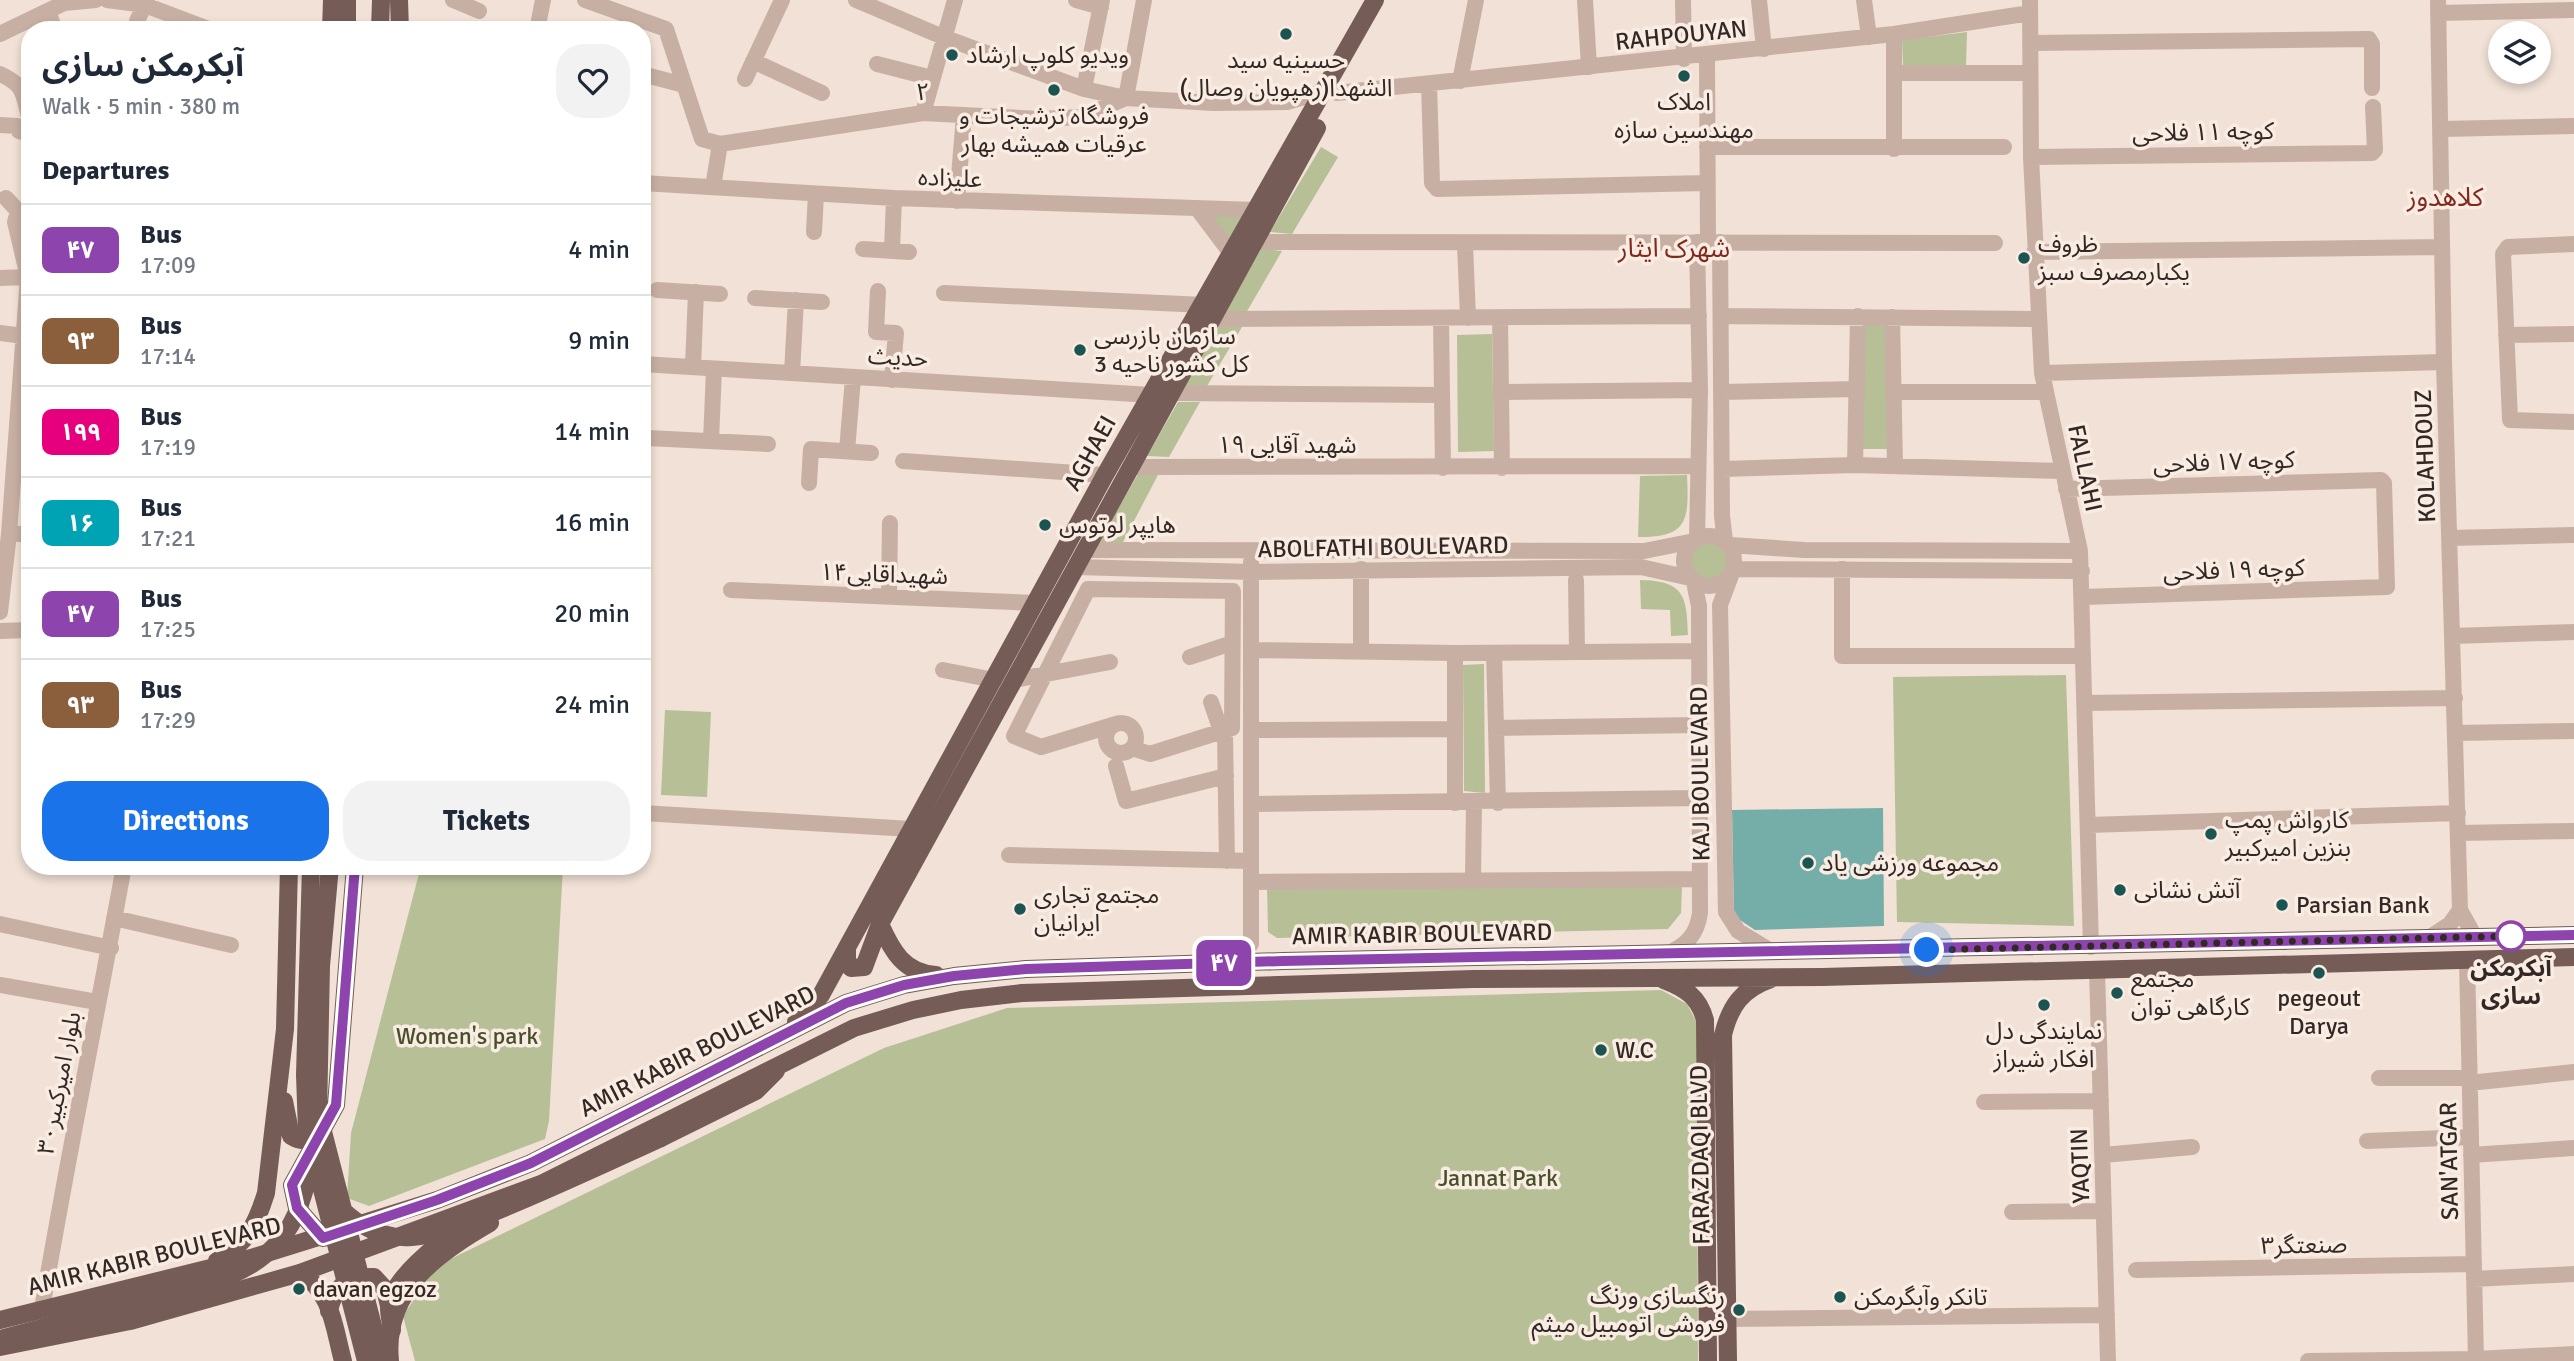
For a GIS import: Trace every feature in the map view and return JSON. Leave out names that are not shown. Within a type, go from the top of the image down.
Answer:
[{"type":"main road","points":[[332,0],[334,21]]},
{"type":"main road","points":[[337,21],[347,0]]},
{"type":"main road","points":[[380,0],[380,21]]},
{"type":"main road","points":[[399,0],[400,21]]},
{"type":"main road","name":"AGHAEI","points":[[782,1034],[807,1012],[821,995],[1151,395],[1255,242],[1375,0]]},
{"type":"main road","name":"AGHAEI","points":[[847,948],[847,964],[851,968],[864,967],[880,924],[1172,393],[1255,211],[1308,121],[1331,92],[1389,0]]},
{"type":"main road","points":[[179,1278],[239,1248],[258,1219],[266,1193],[281,1074],[289,875]]},
{"type":"main road","points":[[311,875],[305,1075],[307,1131],[366,1361]]},
{"type":"main road","points":[[329,875],[321,966],[323,1119],[382,1361]]},
{"type":"main road","points":[[339,875],[328,1024],[340,1067]]},
{"type":"main road","points":[[281,1074],[291,1136],[299,1141],[307,1141],[336,1105],[354,875]]},
{"type":"main road","points":[[880,924],[890,947],[908,968],[925,975],[954,976]]},
{"type":"main road","name":"AMIR KABIR BOULEVARD","points":[[0,1320],[179,1278],[323,1238],[437,1200],[531,1163],[846,1003],[904,985],[954,976],[1026,969],[1283,961],[2091,947],[2574,935]]},
{"type":"main road","name":"AMIR KABIR BOULEVARD","points":[[0,1347],[130,1321],[300,1273],[539,1189],[785,1061],[855,1028],[913,1010],[961,1000],[1022,993],[1283,984],[1473,979],[1661,979],[2574,957]]},
{"type":"main road","points":[[1283,961],[1283,984]]},
{"type":"main road","name":"FARAZDAQI BLVD","points":[[1728,1361],[1714,1036],[1738,999],[1754,986],[1778,976]]},
{"type":"main road","points":[[1661,979],[1684,989],[1696,999],[1714,1036],[1708,1361]]},
{"type":"main road","points":[[314,1159],[326,1189],[347,1215],[361,1225],[382,1233],[411,1238],[449,1230],[661,1138],[756,1091],[785,1061]]},
{"type":"main road","points":[[323,1119],[292,1185],[297,1208],[323,1238]]},
{"type":"main road","points":[[0,1339],[204,1285],[234,1276],[253,1265],[279,1242],[300,1210],[323,1119]]},
{"type":"main road","points":[[388,1306],[397,1287],[430,1250],[539,1189]]},
{"type":"main road","points":[[390,1361],[388,1347],[395,1316],[408,1289],[428,1263],[539,1189]]},
{"type":"main road","points":[[300,1273],[313,1280],[324,1294],[343,1361]]},
{"type":"main road","points":[[330,1311],[338,1289],[349,1279],[361,1276],[374,1278],[384,1289],[396,1361]]},
{"type":"street","points":[[27,21],[63,2],[96,0]]},
{"type":"street","points":[[107,0],[146,2],[177,21]]},
{"type":"street","points":[[453,0],[480,11]]},
{"type":"street","points":[[539,21],[543,0]]},
{"type":"street","points":[[585,0],[644,21]]},
{"type":"street","points":[[745,79],[782,0]]},
{"type":"street","name":"RAHPOUYAN","points":[[856,0],[943,37],[1084,89],[1126,98],[1214,103],[1287,102],[1331,92],[1707,56],[1869,37],[2030,7]]},
{"type":"street","points":[[923,113],[954,0]]},
{"type":"street","points":[[1076,0],[1101,4],[1084,89]]},
{"type":"street","points":[[1126,98],[1144,0]]},
{"type":"street","points":[[1460,81],[1476,0]]},
{"type":"street","points":[[1585,0],[1589,67]]},
{"type":"street","points":[[1683,0],[1684,58]]},
{"type":"street","points":[[1759,0],[1764,49]]},
{"type":"street","points":[[1864,0],[1869,37]]},
{"type":"street","points":[[140,21],[146,2]]},
{"type":"street","name":"FALLAHI","points":[[2030,7],[2031,157],[2037,319],[2042,373],[2080,551],[2082,572],[2091,947]]},
{"type":"street","points":[[2438,7],[2574,10]]},
{"type":"street","name":"KOLAHDOUZ","points":[[2438,7],[2442,129],[2441,247],[2460,910],[2475,937]]},
{"type":"street","points":[[48,11],[52,21]]},
{"type":"street","points":[[0,34],[21,24]]},
{"type":"street","points":[[651,24],[666,29],[702,139],[720,144],[713,187]]},
{"type":"street","points":[[1894,34],[1894,149]]},
{"type":"street","points":[[2030,43],[2371,41],[2372,88]]},
{"type":"street","points":[[1707,56],[1708,242],[1699,316],[1699,516],[1695,540],[1684,554],[1684,563],[1692,580],[1715,586],[1733,571],[1756,570],[2082,572]]},
{"type":"street","points":[[753,61],[822,93]]},
{"type":"street","points":[[877,64],[932,78]]},
{"type":"street","points":[[1895,73],[2030,73]]},
{"type":"street","points":[[0,74],[16,81],[21,86]]},
{"type":"street","points":[[651,76],[684,85]]},
{"type":"street","points":[[1429,84],[1433,187],[1707,183]]},
{"type":"street","name":"۲","points":[[720,144],[923,113],[1040,119],[1082,117],[1126,98]]},
{"type":"street","points":[[1287,102],[1304,110],[1308,121]]},
{"type":"street","name":"کوچه ۱۱ فلاحی","points":[[2031,157],[2375,152],[2373,107]]},
{"type":"street","points":[[957,201],[964,115]]},
{"type":"street","points":[[0,125],[17,126],[21,129]]},
{"type":"street","points":[[2442,129],[2574,126]]},
{"type":"street","points":[[1707,147],[2004,147]]},
{"type":"street","name":"علیزاده","points":[[651,184],[957,201],[1255,211]]},
{"type":"street","points":[[814,232],[816,194]]},
{"type":"street","points":[[6,198],[19,211],[15,222],[21,251]]},
{"type":"street","points":[[892,251],[894,198]]},
{"type":"street","points":[[1199,211],[1233,256]]},
{"type":"street","points":[[1255,242],[1995,243]]},
{"type":"street","points":[[1708,242],[1721,316],[1722,516],[1735,561],[1733,571]]},
{"type":"street","points":[[1465,244],[1468,318]]},
{"type":"street","points":[[2574,244],[2505,250],[2509,416],[2513,423],[2574,422]]},
{"type":"street","points":[[2034,252],[2441,247]]},
{"type":"street","points":[[863,249],[909,252]]},
{"type":"street","points":[[0,277],[21,270]]},
{"type":"street","points":[[657,290],[720,294]]},
{"type":"street","points":[[878,291],[876,332],[896,333],[892,380]]},
{"type":"street","points":[[693,367],[696,292]]},
{"type":"street","points":[[944,293],[1208,312],[1441,319],[1699,316]]},
{"type":"street","points":[[755,298],[822,302]]},
{"type":"street","points":[[792,373],[796,300]]},
{"type":"street","points":[[1721,316],[2037,319]]},
{"type":"street","points":[[1855,465],[1858,316]]},
{"type":"street","points":[[1885,317],[1895,392],[1895,466]]},
{"type":"street","points":[[1500,318],[1502,468]]},
{"type":"street","points":[[1441,319],[1443,468]]},
{"type":"street","points":[[0,333],[21,336]]},
{"type":"street","points":[[2506,335],[2574,334]]},
{"type":"street","points":[[1699,354],[1722,354]]},
{"type":"street","points":[[2042,373],[2444,362]]},
{"type":"street","name":"حدیث","points":[[651,365],[1151,395]]},
{"type":"street","points":[[711,441],[714,369]]},
{"type":"street","points":[[847,451],[853,378]]},
{"type":"street","points":[[1723,392],[1856,389]]},
{"type":"street","points":[[1503,392],[1700,390]]},
{"type":"street","points":[[1895,392],[2046,392]]},
{"type":"street","points":[[1172,393],[1442,395]]},
{"type":"street","points":[[651,438],[768,444]]},
{"type":"street","points":[[809,483],[811,449],[871,453]]},
{"type":"street","points":[[0,612],[21,456]]},
{"type":"street","points":[[903,461],[1105,475]]},
{"type":"street","points":[[1722,469],[1855,465],[2062,471]]},
{"type":"street","name":"شهید آقایی ۱۹","points":[[1131,467],[1699,466]]},
{"type":"street","name":"کوچه ۱۷ فلاحی","points":[[2066,489],[2384,481],[2387,587]]},
{"type":"street","points":[[1699,516],[1707,523],[1716,523],[1722,516]]},
{"type":"street","points":[[889,597],[891,523]]},
{"type":"street","points":[[9,534],[21,534]]},
{"type":"street","points":[[1695,540],[1708,535],[1728,543],[1758,548],[2080,551]]},
{"type":"street","points":[[2450,538],[2574,535]]},
{"type":"street","name":"ABOLFATHI BOULEVARD","points":[[1076,568],[1251,572],[1642,559],[1695,540]]},
{"type":"street","points":[[1756,570],[1748,564],[1746,558],[1749,552],[1758,548]]},
{"type":"street","name":"ABOLFATHI BOULEVARD","points":[[1085,550],[1466,550],[1642,559],[1692,580]]},
{"type":"street","points":[[1464,567],[1466,550]]},
{"type":"street","points":[[1910,550],[1911,569]]},
{"type":"street","points":[[1251,552],[1251,944]]},
{"type":"street","points":[[1361,569],[1361,652]]},
{"type":"street","points":[[1842,569],[1842,656],[2083,656]]},
{"type":"street","name":"KAJ BOULEVARD","points":[[1726,910],[1720,605],[1733,571]]},
{"type":"street","points":[[1576,580],[1577,651]]},
{"type":"street","name":"KAJ BOULEVARD","points":[[1692,580],[1699,606],[1700,913]]},
{"type":"street","name":"کوچه ۱۹ فلاحی","points":[[2082,597],[2387,587]]},
{"type":"street","points":[[1088,589],[1233,590],[1232,643],[1232,727],[1223,733],[1150,754],[1132,748],[1118,753],[1107,743],[1109,729],[1116,724],[1041,747],[1014,736],[1088,589]]},
{"type":"street","name":"شهیداقایی۱۴","points":[[731,590],[1036,603]]},
{"type":"street","points":[[1699,606],[1700,599],[1709,594],[1716,596],[1720,605]]},
{"type":"street","points":[[0,631],[21,630]]},
{"type":"street","points":[[2453,636],[2574,632]]},
{"type":"street","points":[[1190,657],[1232,643]]},
{"type":"street","points":[[1251,650],[1455,653],[1698,651]]},
{"type":"street","points":[[1455,653],[1455,803]]},
{"type":"street","points":[[1494,653],[1498,803]]},
{"type":"street","points":[[1014,680],[1110,662]]},
{"type":"street","points":[[943,670],[994,680]]},
{"type":"street","points":[[2085,703],[2455,698]]},
{"type":"street","points":[[1211,702],[1223,733],[1227,861]]},
{"type":"street","points":[[1496,728],[1700,725]]},
{"type":"street","points":[[1251,730],[1455,729]]},
{"type":"street","points":[[2456,733],[2574,731]]},
{"type":"street","points":[[1116,766],[1126,801],[1226,776]]},
{"type":"street","points":[[1251,804],[1498,803],[1699,798]]},
{"type":"street","points":[[1473,879],[1474,803]]},
{"type":"street","points":[[2089,825],[2458,813]]},
{"type":"street","points":[[651,814],[911,829]]},
{"type":"street","points":[[2459,833],[2574,831]]},
{"type":"street","points":[[1700,837],[1723,838]]},
{"type":"street","points":[[1009,855],[1251,862]]},
{"type":"street","name":"بلوار امیرکبیر۳۰","points":[[42,1309],[97,1002],[111,948],[122,875]]},
{"type":"street","points":[[1251,882],[1699,878]]},
{"type":"street","points":[[1700,913],[1705,919],[1712,919],[1726,910],[1738,931],[1773,952]]},
{"type":"street","points":[[2429,938],[2450,924],[2460,910]]},
{"type":"street","points":[[1666,954],[1693,936],[1698,927],[1700,913]]},
{"type":"street","points":[[114,918],[231,944]]},
{"type":"street","points":[[0,925],[111,948]]},
{"type":"street","name":"SAN'ATGAR","points":[[2466,961],[2476,1360]]},
{"type":"street","name":"YAQTIN","points":[[2097,969],[2108,1361]]},
{"type":"street","points":[[0,985],[97,1002]]},
{"type":"street","points":[[2378,1078],[2469,1080],[2574,1072]]},
{"type":"street","points":[[1984,1102],[2101,1101]]},
{"type":"street","points":[[2367,1141],[2471,1138]]},
{"type":"street","points":[[2103,1155],[2192,1147]]},
{"type":"street","points":[[2471,1156],[2574,1148]]},
{"type":"street","points":[[2012,1212],[2104,1211]]},
{"type":"street","name":"صنعتگر۳","points":[[2136,1270],[2574,1274]]},
{"type":"street","points":[[1727,1319],[2107,1315]]},
{"type":"street","points":[[2308,1361],[2476,1360],[2574,1354]]},
{"type":"green space","points":[[1967,32],[1966,66],[1903,66],[1902,40]]},
{"type":"green space","points":[[1321,147],[1338,157],[1292,234],[1270,232]]},
{"type":"green space","points":[[1208,215],[1246,217],[1232,246]]},
{"type":"green space","points":[[1261,249],[1282,251],[1246,313],[1225,312]]},
{"type":"green space","points":[[1863,324],[1888,325],[1890,449],[1862,449]]},
{"type":"green space","points":[[1219,326],[1242,327],[1207,386],[1185,386]]},
{"type":"green space","points":[[1492,334],[1494,451],[1458,452],[1457,335]]},
{"type":"green space","points":[[1178,402],[1200,402],[1169,457],[1147,456]]},
{"type":"green space","points":[[1159,473],[1123,542],[1099,542],[1138,474]]},
{"type":"green space","points":[[1687,475],[1686,514],[1682,523],[1667,534],[1638,537],[1640,476]]},
{"type":"green space","points":[[1709,540],[1717,541],[1723,546],[1728,552],[1728,568],[1723,574],[1717,579],[1709,580],[1701,579],[1695,574],[1690,568],[1689,560],[1690,552],[1695,546],[1701,541]]},
{"type":"green space","points":[[1640,580],[1666,583],[1680,592],[1686,609],[1688,635],[1671,636],[1670,610],[1641,609]]},
{"type":"green space","points":[[1484,664],[1485,793],[1464,791],[1463,665]]},
{"type":"green space","points":[[2066,675],[2074,926],[1897,922],[1893,677]]},
{"type":"green space","points":[[665,710],[711,712],[707,797],[661,795]]},
{"type":"green space","name":"Women's park","points":[[419,875],[563,875],[549,1121],[545,1139],[369,1206],[347,1198],[351,1133]]},
{"type":"green space","points":[[1267,886],[1682,886],[1681,913],[1668,929],[1277,938],[1268,932]]},
{"type":"green space","name":"Jannat Park","points":[[1661,990],[1687,1004],[1697,1023],[1698,1361],[415,1361],[403,1316],[436,1266],[884,1048],[1007,1008]]},
{"type":"water","name":"مجموعه ورزشی یاد","points":[[1883,808],[1884,926],[1755,930],[1734,916],[1732,810]]},
{"type":"bus line","name":"۴۷","points":[[354,875],[336,1105],[327,1124],[304,1158],[292,1185],[297,1208],[323,1238],[437,1200],[531,1163],[846,1003],[904,985],[954,976],[1026,969],[1475,956],[2113,946],[2574,935]]},
{"type":"place","name":"حسینیه سید الشهدا(رهپویان وصال)","points":[[1286,34]]},
{"type":"place","name":"ویدیو کلوپ ارشاد","points":[[952,55]]},
{"type":"place","name":"املاک مهندسین سازه","points":[[1684,76]]},
{"type":"place","name":"فروشگاه ترشیجات و عرقیات همیشه بهار","points":[[1054,90]]},
{"type":"place","name":"ظروف یکبارمصرف سبز","points":[[2024,258]]},
{"type":"place","name":"سازمان بازرسی کل کشور ناحیه 3","points":[[1080,350]]},
{"type":"place","name":"هایپر لوتوس","points":[[1045,525]]},
{"type":"place","name":"کارواش پمپ بنزین امیرکبیر","points":[[2211,834]]},
{"type":"place","name":"مجموعه ورزشی یاد","points":[[1808,863]]},
{"type":"place","name":"آتش نشانی","points":[[2120,890]]},
{"type":"place","name":"Parsian Bank","points":[[2282,905]]},
{"type":"place","name":"مجتمع تجاری ایرانیان","points":[[1020,909]]},
{"type":"place","name":"آبکرمکن سازی","points":[[2511,936]]},
{"type":"place","name":"pegeout Darya","points":[[2319,973]]},
{"type":"place","name":"مجتمع کارگاهی توان","points":[[2117,993]]},
{"type":"place","name":"نمایندگی دل افکار شیراز","points":[[2044,1005]]},
{"type":"place","name":"W.C","points":[[1601,1050]]},
{"type":"place","name":"davan egzoz","points":[[299,1289]]},
{"type":"place","name":"تانکر وآبگرمکن","points":[[1840,1297]]},
{"type":"place","name":"رنگسازی ورنگ فروشی اتومبیل میثم","points":[[1739,1310]]},
{"type":"district","name":"کلاهدوز","points":[[2445,197]]},
{"type":"district","name":"شهرک ایثار","points":[[1674,248]]},
{"type":"route","points":[[1927,950],[2511,936]]}]
